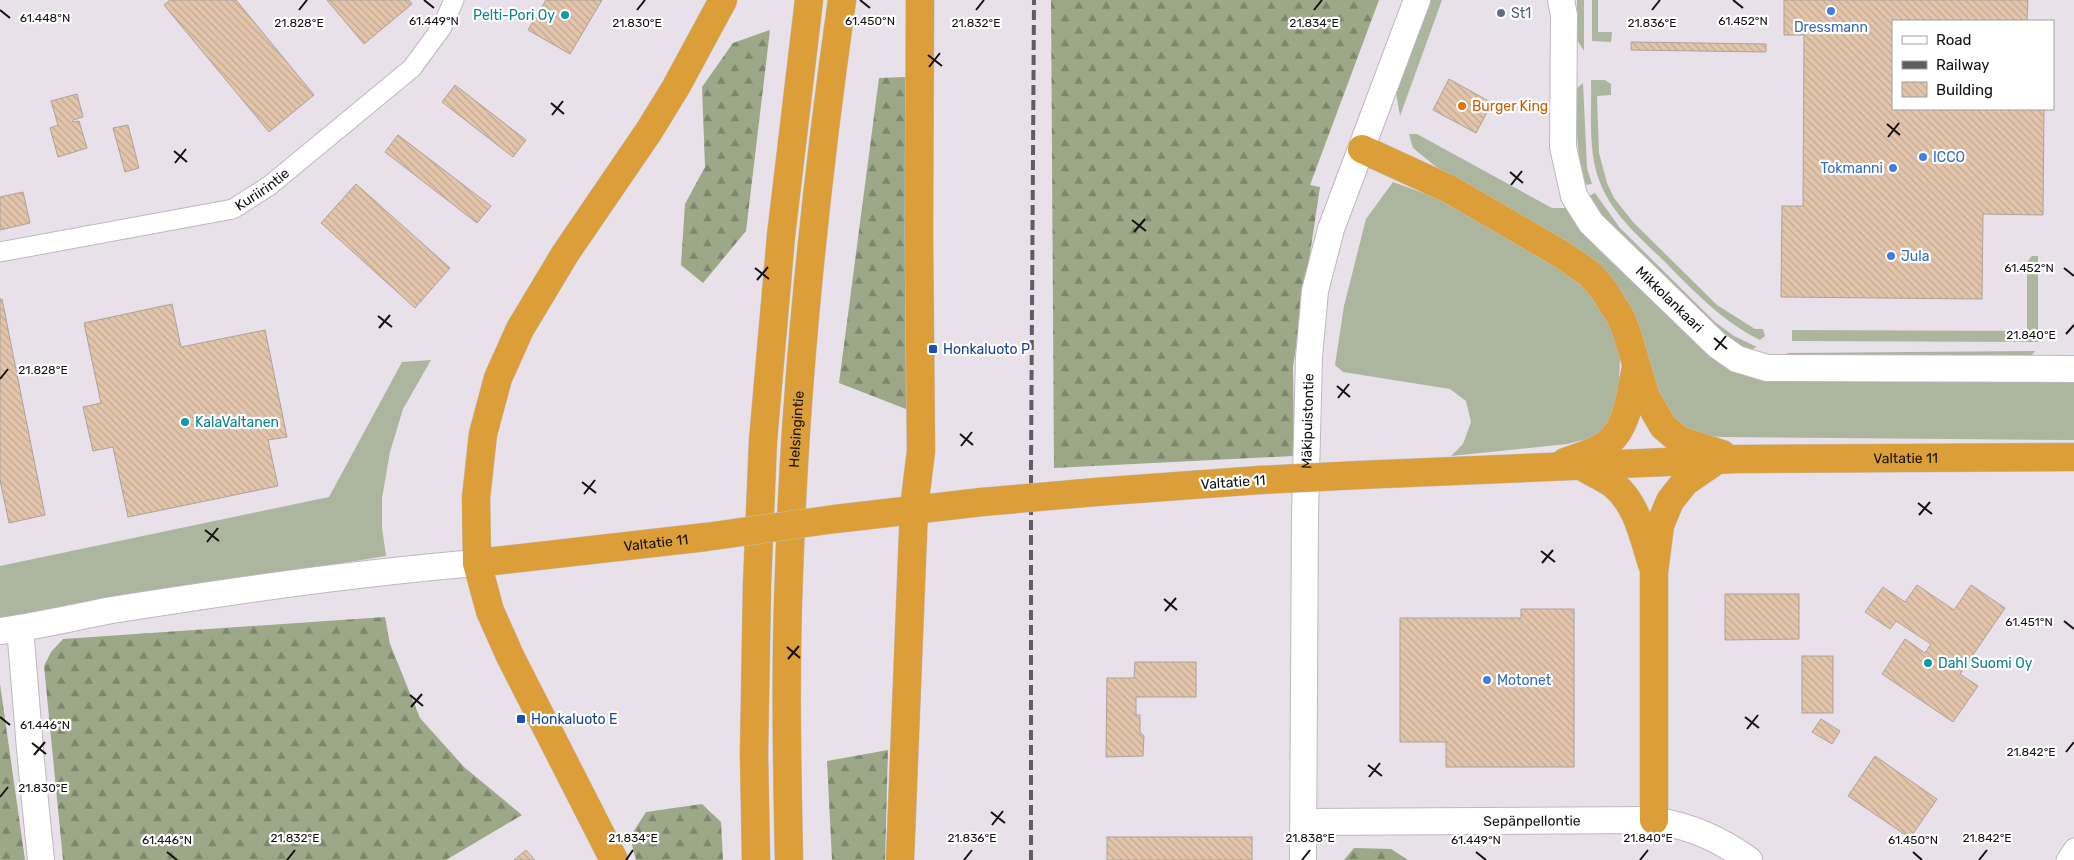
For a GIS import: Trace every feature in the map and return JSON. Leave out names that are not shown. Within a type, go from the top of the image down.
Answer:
[{"type":"highway","points":[[614,860],[510,656],[490,611],[477,563],[476,498],[483,434],[498,378],[520,329],[565,254],[672,94],[723,0]]},
{"type":"highway","points":[[756,860],[754,754],[756,585],[763,441],[781,236],[809,0]]},
{"type":"highway","name":"Helsingintie","points":[[789,860],[786,751],[788,574],[796,435],[812,241],[842,0]]},
{"type":"highway","points":[[900,860],[914,508],[921,451],[919,233],[920,0]]},
{"type":"highway","points":[[1362,149],[1449,189],[1554,250],[1590,274],[1603,289],[1620,316],[1650,406],[1668,431],[1679,440],[1728,460]]},
{"type":"highway","points":[[1552,468],[1607,444],[1616,434],[1626,414],[1636,368]]},
{"type":"highway","name":"Valtatie 11","points":[[477,563],[706,537],[914,508],[1260,480],[1728,460],[2074,458]]},
{"type":"highway","points":[[1654,820],[1654,572],[1660,525],[1670,500],[1685,482],[1728,460]]},
{"type":"highway","points":[[1583,467],[1614,485],[1629,501],[1637,518],[1654,572]]},
{"type":"street","name":"Kuriirintie","points":[[0,252],[233,208],[270,186],[412,68],[442,27],[454,0]]},
{"type":"street","name":"Mäkipuistontie","points":[[1303,860],[1305,523],[1309,357],[1315,291],[1334,221],[1417,0]]},
{"type":"street","name":"Mikkolankaari","points":[[1561,0],[1564,15],[1564,147],[1574,196],[1591,223],[1717,345],[1737,359],[1767,368],[2074,369]]},
{"type":"street","points":[[41,860],[30,761],[10,629],[111,611],[278,586],[477,563]]},
{"type":"street","name":"Sepänpellontie","points":[[1304,822],[1654,820],[1682,826],[1711,836],[1749,860]]},
{"type":"street","points":[[2066,860],[2074,848]]},
{"type":"green space","points":[[1051,0],[1379,0],[1310,185],[1320,187],[1293,367],[1294,456],[1054,468]]},
{"type":"green space","points":[[1425,0],[1442,0],[1400,116],[1394,81]]},
{"type":"green space","points":[[1577,0],[1584,0],[1584,51],[1577,40]]},
{"type":"green space","points":[[1592,0],[1598,0],[1598,32],[1612,32],[1611,42],[1592,41]]},
{"type":"green space","points":[[770,30],[746,231],[703,283],[681,265],[685,204],[705,167],[702,87],[733,43]]},
{"type":"green space","points":[[905,77],[906,409],[839,383],[879,78]]},
{"type":"green space","points":[[1591,80],[1605,80],[1611,84],[1611,95],[1597,96],[1599,153],[1607,183],[1614,198],[1633,222],[1717,305],[1755,329],[1763,329],[1765,336],[1760,340],[1732,324],[1707,304],[1636,233],[1612,206],[1601,185],[1594,159],[1591,133]]},
{"type":"green space","points":[[1583,83],[1587,168],[1592,184],[1586,185],[1578,150],[1577,126],[1576,89]]},
{"type":"green space","points":[[1409,134],[1417,134],[1552,208],[1567,208],[1712,352],[2074,377],[2074,440],[1722,437],[1694,435],[1673,422],[1642,354],[1629,313],[1413,148]]},
{"type":"green space","points":[[1393,182],[1467,209],[1593,290],[1613,325],[1620,356],[1618,406],[1599,436],[1567,444],[1451,456],[1463,444],[1471,422],[1466,401],[1450,389],[1343,372],[1335,365],[1344,306],[1366,219]]},
{"type":"green space","points":[[1595,193],[1620,228],[1715,322],[1734,336],[1757,347],[1747,351],[1710,327],[1613,230],[1589,196]]},
{"type":"green space","points":[[2032,256],[2038,256],[2038,342],[1792,341],[1792,330],[2027,331],[2027,262]]},
{"type":"green space","points":[[2035,351],[2028,360],[1796,363],[1787,353]]},
{"type":"green space","points":[[431,360],[403,409],[390,452],[382,498],[382,528],[386,556],[0,618],[0,566],[329,497],[402,362]]},
{"type":"green space","points":[[385,617],[390,644],[420,718],[464,767],[522,815],[446,860],[63,860],[44,666],[51,652],[63,639]]},
{"type":"green space","points":[[0,684],[25,860],[0,860]]},
{"type":"green space","points":[[888,750],[885,860],[832,860],[827,761]]},
{"type":"green space","points":[[702,804],[721,822],[723,860],[636,860],[630,837],[646,812]]},
{"type":"green space","points":[[1354,848],[1391,849],[1408,860],[1344,860]]},
{"type":"building","points":[[170,0],[236,0],[314,95],[269,132],[164,5]]},
{"type":"building","points":[[327,0],[409,0],[412,4],[364,44]]},
{"type":"building","name":"Pelti-Pori Oy","points":[[546,0],[602,0],[570,54],[528,30]]},
{"type":"building","name":"ICCO","points":[[1784,0],[2028,0],[2027,20],[1892,20],[1892,110],[2044,110],[2043,215],[1983,214],[1982,299],[1781,297],[1782,206],[1803,206],[1804,35],[1784,35]]},
{"type":"building","points":[[1631,42],[1766,44],[1766,52],[1631,50]]},
{"type":"building","name":"Burger King","points":[[1449,79],[1492,103],[1476,133],[1433,110]]},
{"type":"building","points":[[455,85],[526,140],[513,157],[442,102]]},
{"type":"building","points":[[77,94],[83,117],[73,120],[73,122],[79,121],[87,148],[58,157],[50,128],[58,125],[51,101]]},
{"type":"building","points":[[128,125],[139,168],[125,172],[113,128]]},
{"type":"building","points":[[398,135],[491,206],[477,223],[385,152]]},
{"type":"building","points":[[356,184],[450,268],[415,308],[321,223]]},
{"type":"building","points":[[23,192],[30,223],[0,230],[0,197]]},
{"type":"building","points":[[0,299],[2,299],[45,515],[9,523],[0,480]]},
{"type":"building","name":"KalaValtanen","points":[[172,304],[181,347],[265,330],[287,437],[268,440],[278,486],[128,517],[113,447],[93,451],[83,407],[101,403],[84,323]]},
{"type":"building","name":"Dahl Suomi Oy","points":[[1917,585],[1954,610],[1971,585],[2005,608],[1960,674],[1978,686],[1953,722],[1882,674],[1905,639],[1925,653],[1931,644],[1896,621],[1890,629],[1865,612],[1883,587],[1905,602]]},
{"type":"building","points":[[1725,594],[1799,594],[1799,639],[1725,640]]},
{"type":"building","name":"Motonet","points":[[1521,609],[1574,609],[1574,767],[1446,767],[1446,742],[1400,742],[1400,618],[1521,618]]},
{"type":"building","points":[[1802,656],[1833,656],[1833,713],[1802,713]]},
{"type":"building","points":[[1135,662],[1196,662],[1196,697],[1136,697],[1136,715],[1140,715],[1140,732],[1144,736],[1143,756],[1106,757],[1107,678],[1134,678]]},
{"type":"building","points":[[1821,719],[1840,731],[1832,744],[1812,732]]},
{"type":"building","points":[[1875,756],[1937,799],[1910,838],[1848,796]]},
{"type":"building","points":[[1107,837],[1252,837],[1252,860],[1107,860]]},
{"type":"building","points":[[526,850],[535,860],[514,860]]},
{"type":"railway","points":[[1031,860],[1034,0]]},
{"type":"place","name":"Dressmann","points":[[1831,11]]},
{"type":"place","name":"St1","points":[[1501,13]]},
{"type":"place","name":"Pelti-Pori Oy","points":[[565,15]]},
{"type":"place","name":"Burger King","points":[[1462,106]]},
{"type":"place","name":"ICCO","points":[[1923,157]]},
{"type":"place","name":"Tokmanni","points":[[1893,168]]},
{"type":"place","name":"Jula","points":[[1891,256]]},
{"type":"place","name":"Honkaluoto P","points":[[933,349]]},
{"type":"place","name":"KalaValtanen","points":[[185,422]]},
{"type":"place","name":"Dahl Suomi Oy","points":[[1928,663]]},
{"type":"place","name":"Motonet","points":[[1487,680]]},
{"type":"place","name":"Honkaluoto E","points":[[521,719]]}]
